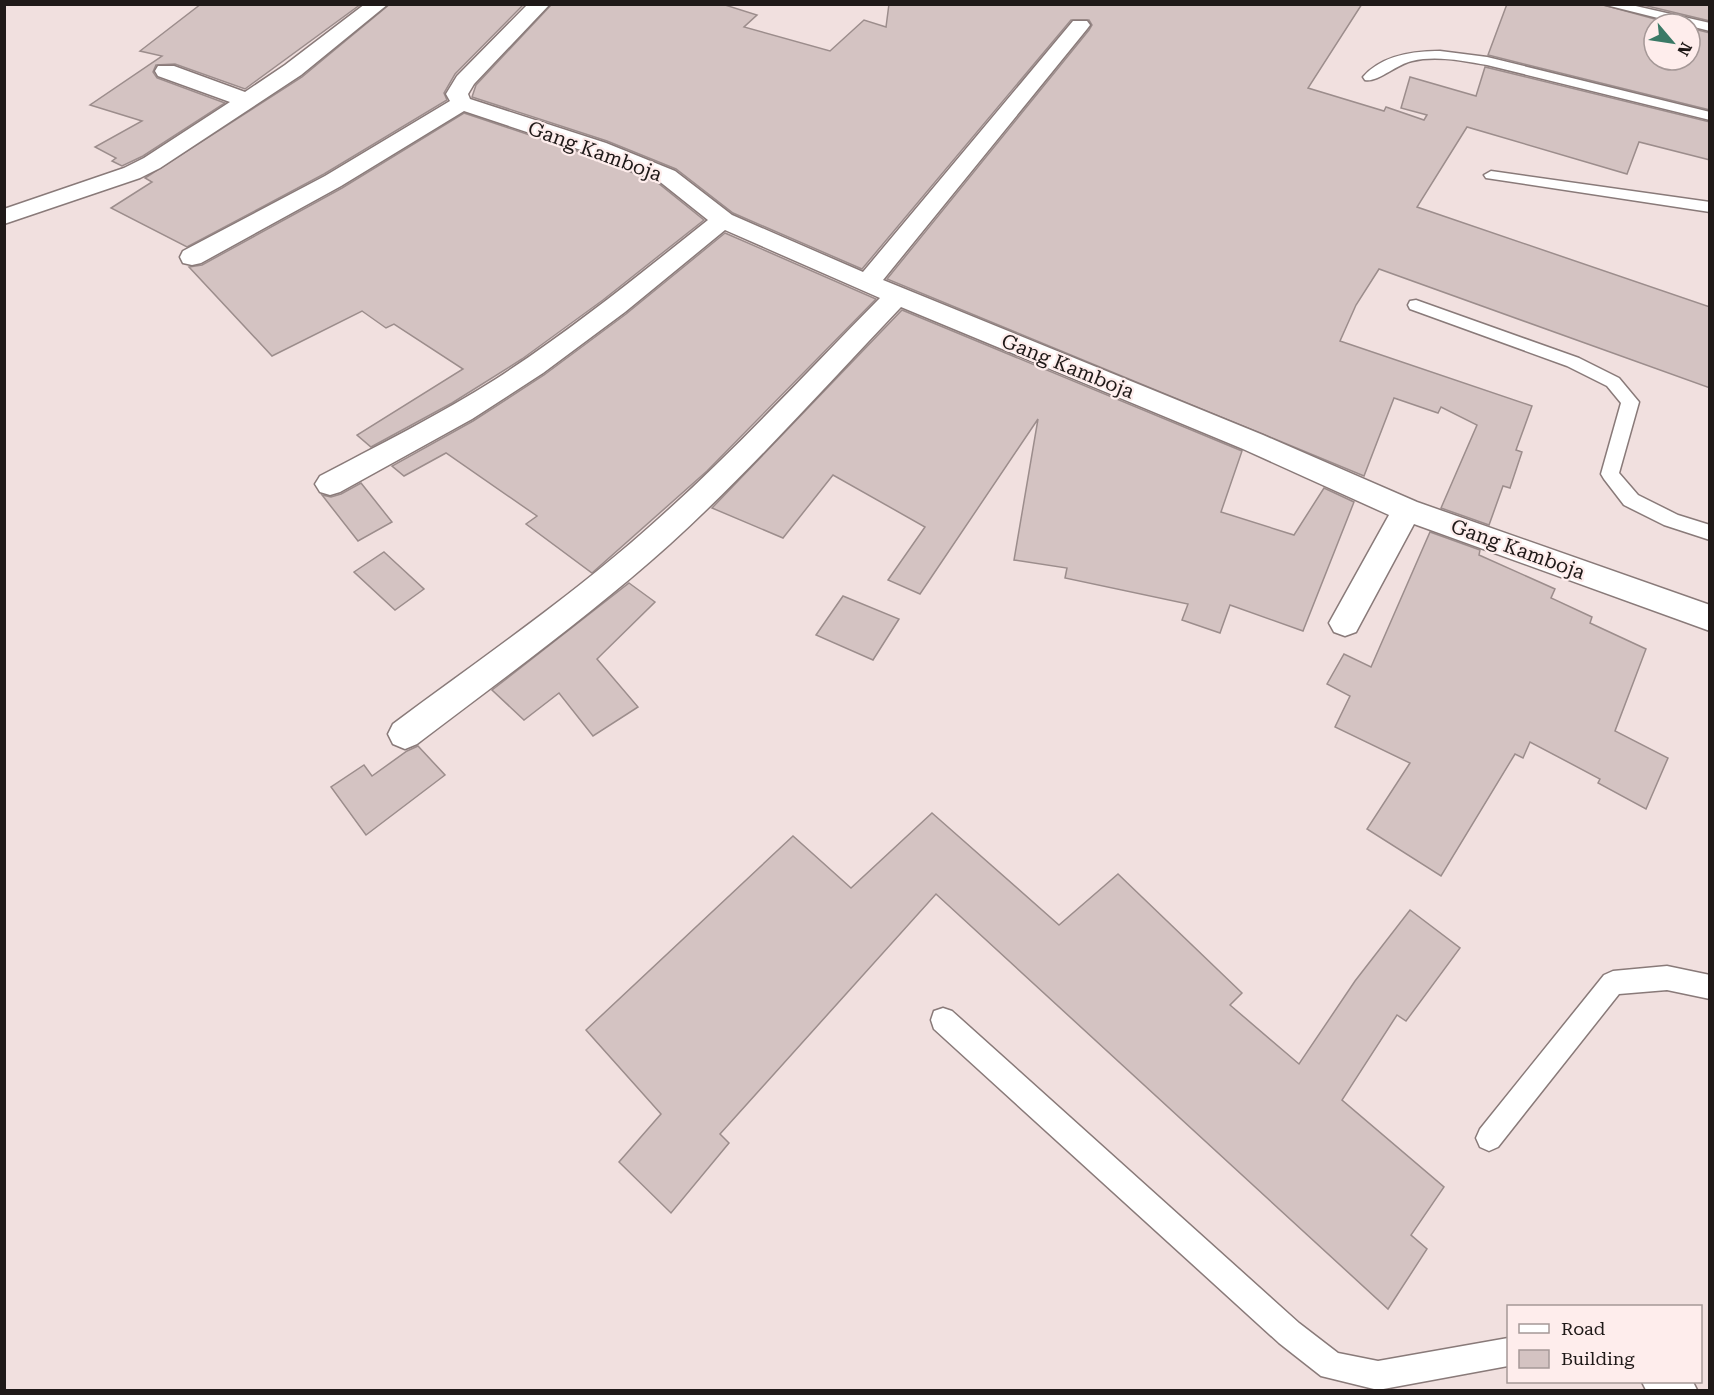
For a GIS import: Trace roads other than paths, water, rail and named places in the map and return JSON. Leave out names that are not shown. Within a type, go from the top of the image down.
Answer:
[{"type":"street","points":[[4,217],[132,173],[175,149],[293,70],[378,4]]},
{"type":"street","points":[[192,256],[333,181],[463,92],[540,4]]},
{"type":"street","points":[[867,283],[1080,24]]},
{"type":"street","points":[[166,71],[246,100]]},
{"type":"street","name":"Gang Kamboja","points":[[463,92],[667,176],[723,220],[897,296],[1253,442],[1407,510],[1710,618]]},
{"type":"street","points":[[330,484],[503,387],[594,325],[723,220]]},
{"type":"street","points":[[405,734],[557,619],[658,536],[731,466],[897,296]]},
{"type":"street","points":[[1345,623],[1407,510]]},
{"type":"lane","points":[[1608,4],[1710,27]]},
{"type":"lane","points":[[1370,77],[1386,64],[1406,57],[1450,56],[1486,61],[1710,116]]},
{"type":"lane","points":[[1491,175],[1710,207]]},
{"type":"lane","points":[[1416,305],[1573,362],[1613,382],[1630,402],[1610,474],[1631,500],[1671,520],[1710,533]]},
{"type":"lane","points":[[1489,1138],[1613,982],[1667,978],[1710,987]]},
{"type":"lane","points":[[943,1020],[1289,1333],[1331,1366],[1378,1376],[1507,1352]]}]
